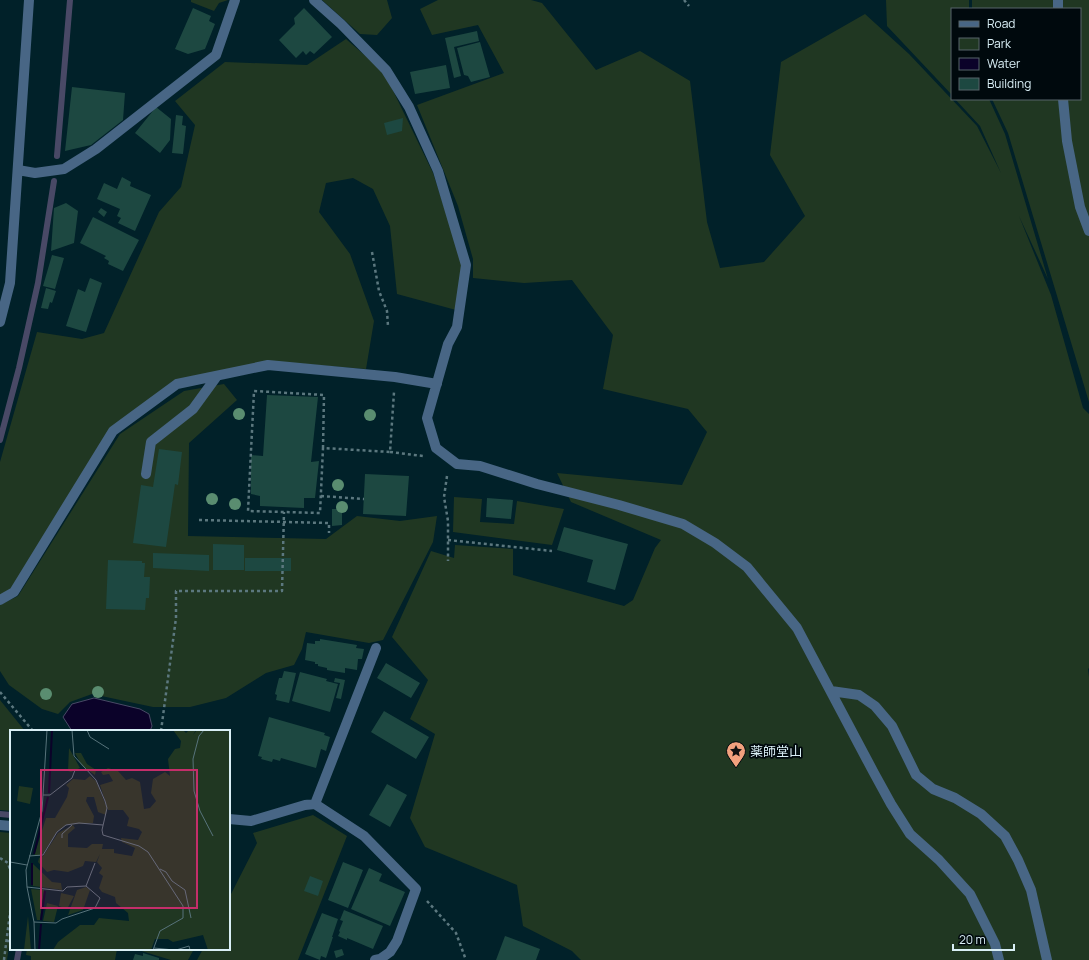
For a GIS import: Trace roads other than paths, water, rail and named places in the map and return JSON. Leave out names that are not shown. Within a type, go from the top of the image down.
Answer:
[{"type":"street","points":[[0,322],[10,283],[29,0]]},
{"type":"street","points":[[18,170],[35,173],[64,169],[96,149],[216,55],[235,0]]},
{"type":"street","points":[[314,0],[341,24],[386,70],[409,107],[438,171],[466,265],[457,327],[448,344],[427,418],[436,448],[457,464],[480,466],[538,484],[619,505],[683,524],[715,543],[747,568],[797,628],[884,792],[910,834],[939,860],[970,894],[995,944],[999,960]]},
{"type":"street","points":[[1063,100],[1067,141],[1080,207],[1089,231]]},
{"type":"street","points":[[0,600],[14,592],[113,431],[178,384],[268,365],[395,377],[437,384]]},
{"type":"street","points":[[146,474],[151,442],[193,409],[217,376]]},
{"type":"street","points":[[315,804],[376,648]]},
{"type":"street","points":[[831,691],[859,695],[875,706],[892,726],[916,775],[933,788],[955,798],[980,814],[1005,836],[1018,860],[1031,890],[1047,960]]},
{"type":"street","points":[[230,819],[251,821],[305,805],[315,804],[364,836],[416,889],[397,940],[390,952],[380,959],[375,960]]},
{"type":"street","points":[[0,825],[10,826]]},
{"type":"water","points":[[94,698],[140,709],[149,714],[152,726],[150,730],[71,730],[63,717],[72,704]]},
{"type":"waterway","points":[[57,156],[70,0]]},
{"type":"waterway","points":[[0,440],[19,368],[38,283],[54,181]]},
{"type":"waterway","points":[[0,814],[10,815]]},
{"type":"waterway","points":[[17,960],[19,950]]},
{"type":"place","name":"薬師堂山","points":[[736,768]]}]
